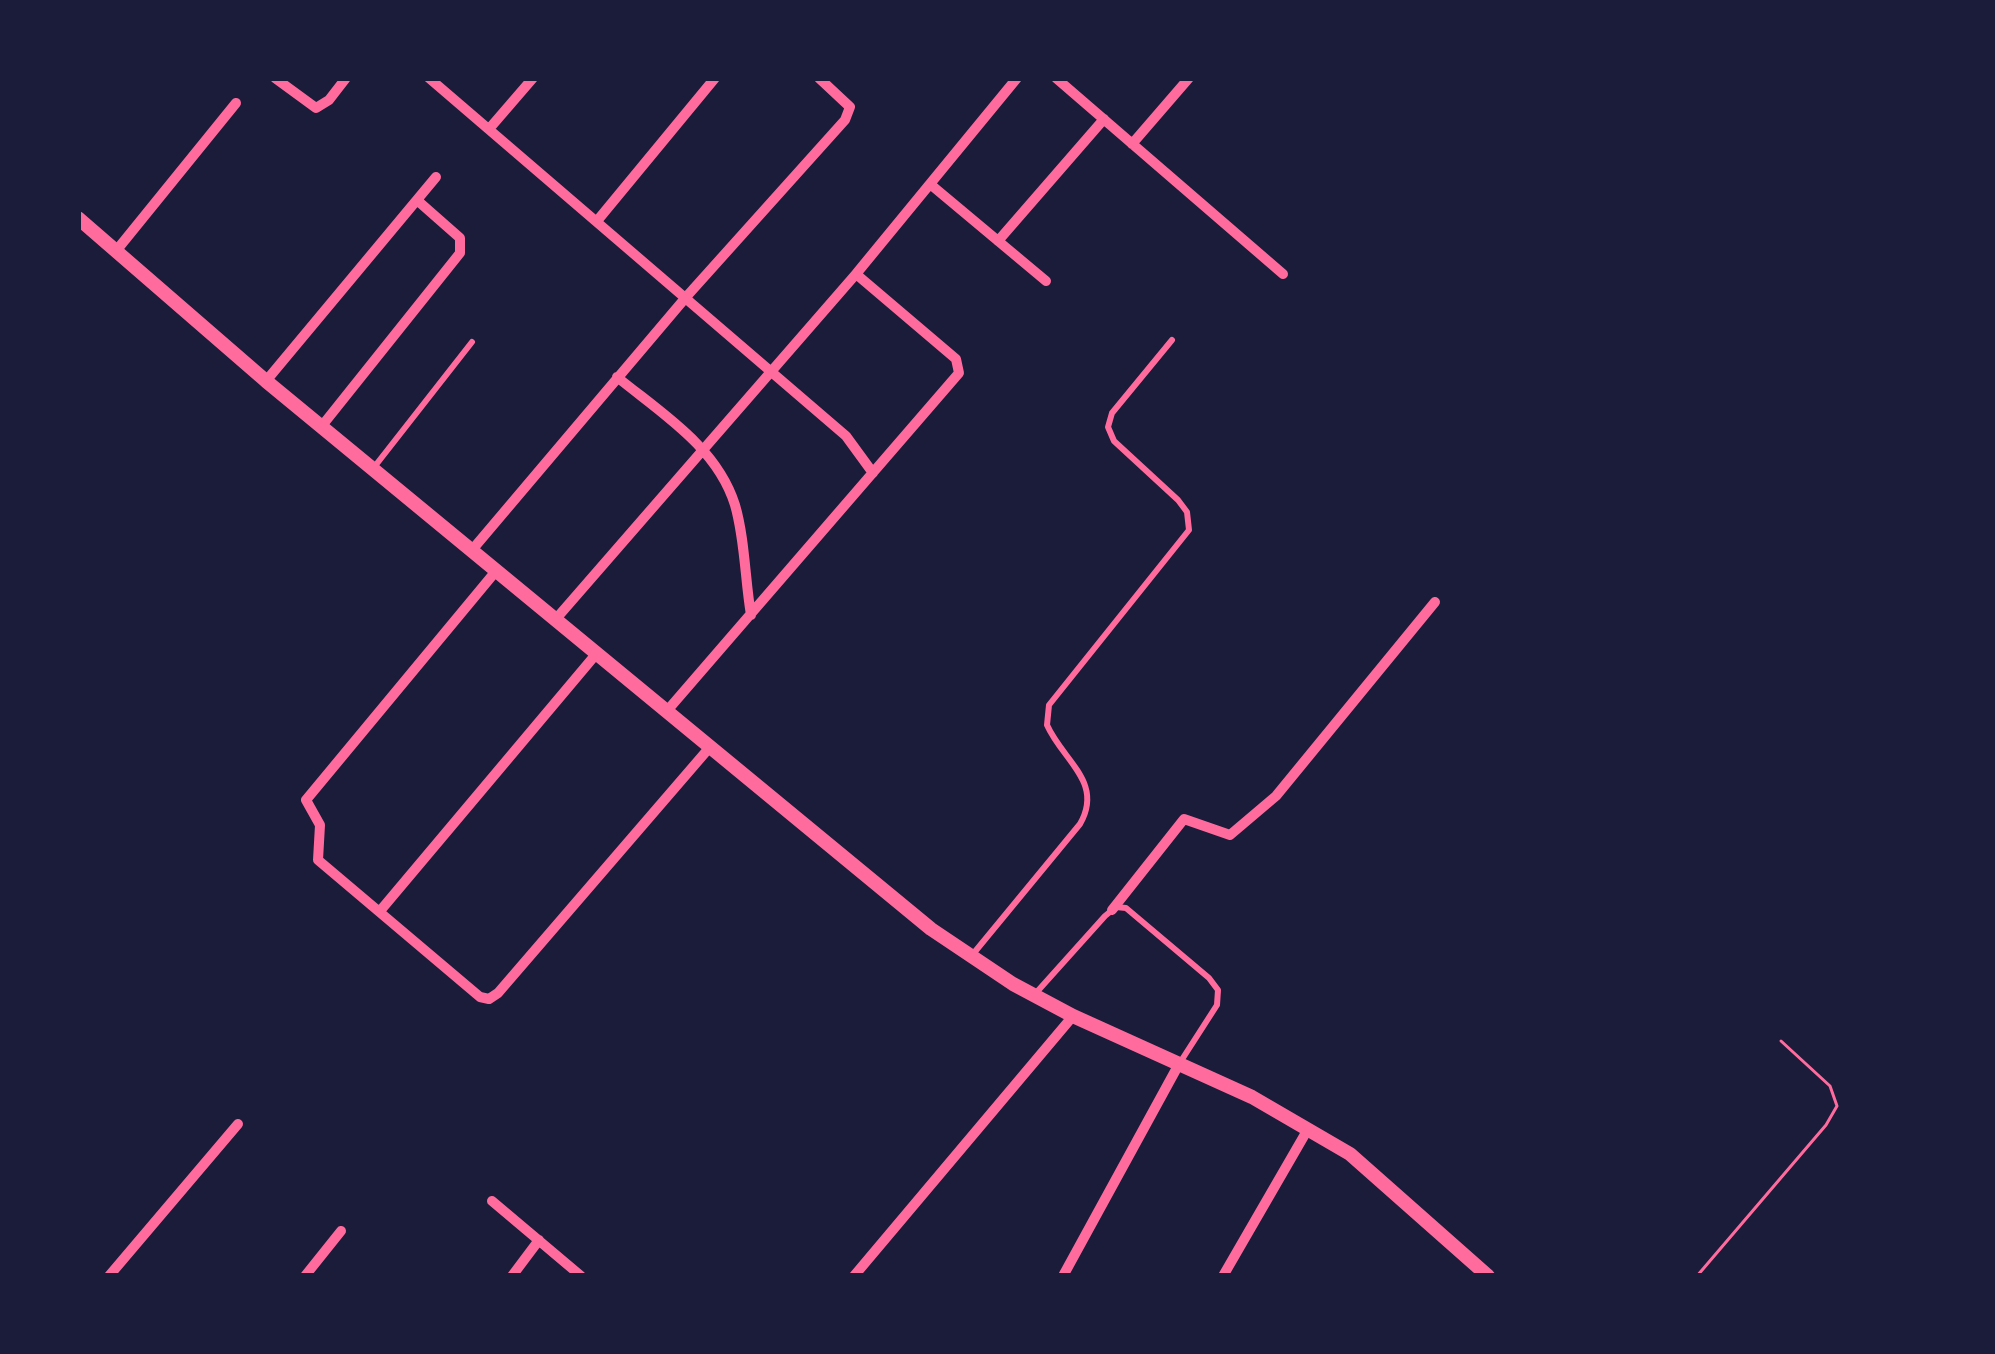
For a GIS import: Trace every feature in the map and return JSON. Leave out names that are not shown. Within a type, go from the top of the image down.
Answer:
[{"type":"street","points":[[275,78],[316,107],[329,100],[346,78]]},
{"type":"street","points":[[428,78],[846,436],[873,473]]},
{"type":"street","points":[[489,129],[533,78]]},
{"type":"street","points":[[597,221],[716,78]]},
{"type":"street","points":[[472,550],[848,115],[847,103],[819,78]]},
{"type":"street","points":[[555,620],[856,274],[1017,78]]},
{"type":"street","points":[[1056,78],[1283,274]]},
{"type":"street","points":[[1132,144],[1189,78]]},
{"type":"street","points":[[116,251],[236,103]]},
{"type":"street","points":[[998,241],[1104,119]]},
{"type":"street","points":[[266,381],[436,177]]},
{"type":"street","points":[[930,184],[1046,281]]},
{"type":"street","points":[[321,427],[460,253],[460,238],[418,201]]},
{"type":"street","points":[[78,218],[321,427],[931,929],[1073,1016],[1252,1097],[1350,1154],[1488,1276]]},
{"type":"street","points":[[666,712],[955,380],[956,359],[856,274]]},
{"type":"street","points":[[617,377],[703,447],[734,502],[751,616]]},
{"type":"street","points":[[496,571],[306,800],[320,825],[318,860],[480,997],[494,997],[710,747]]},
{"type":"street","points":[[1112,910],[1184,819],[1230,836],[1276,796],[1435,602]]},
{"type":"street","points":[[380,911],[597,653]]},
{"type":"street","points":[[854,1276],[1073,1016]]},
{"type":"street","points":[[1063,1276],[1179,1064]]},
{"type":"street","points":[[111,1275],[238,1124]]},
{"type":"street","points":[[1223,1276],[1308,1129]]},
{"type":"street","points":[[492,1201],[581,1276]]},
{"type":"street","points":[[305,1276],[341,1232]]},
{"type":"street","points":[[512,1276],[539,1240]]},
{"type":"lane","points":[[970,957],[1080,824],[1090,805],[1087,787],[1050,734],[1049,705],[1189,530],[1187,512],[1114,441],[1108,427],[1112,413],[1172,340]]},
{"type":"lane","points":[[373,469],[472,342]]},
{"type":"lane","points":[[1034,995],[1112,910],[1131,910],[1218,990],[1216,1005],[1179,1064]]},
{"type":"path","points":[[1697,1276],[1813,1141],[1837,1106],[1830,1085],[1781,1041]]}]
